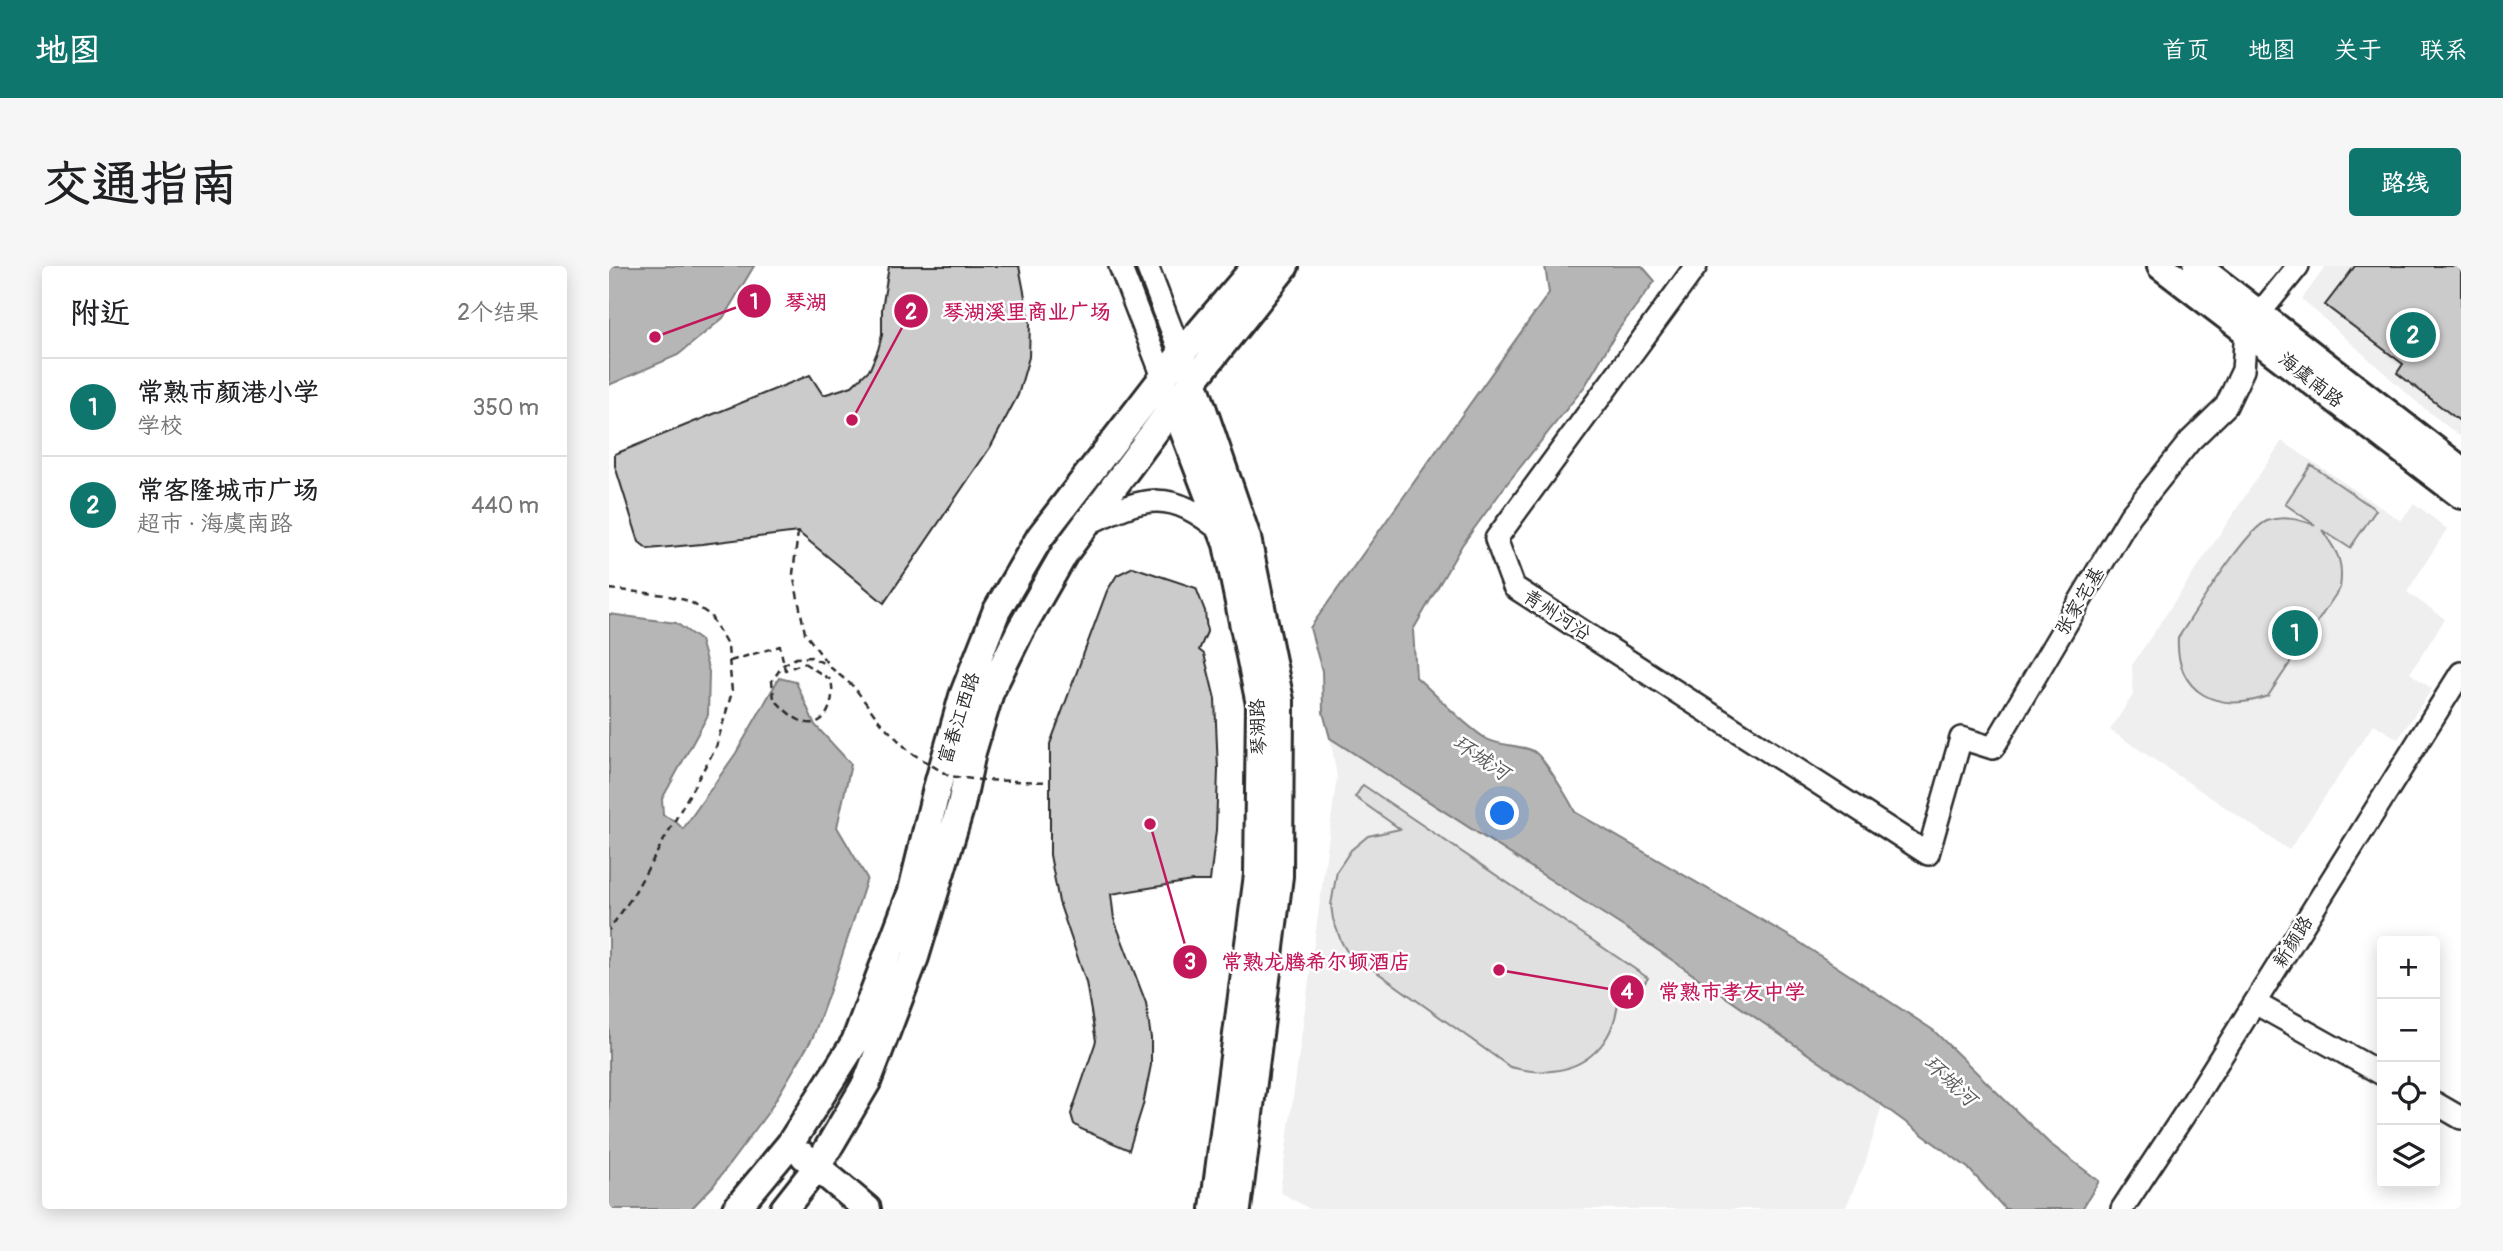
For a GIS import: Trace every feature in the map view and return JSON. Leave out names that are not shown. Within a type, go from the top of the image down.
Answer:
[{"type":"main road","name":"富春江西路","points":[[736,1209],[790,1144],[855,1042],[912,891],[963,696],[996,612],[1039,537],[1181,354],[1256,266]]},
{"type":"main road","name":"富春江西路","points":[[794,1206],[867,1082],[915,957],[961,805],[972,752],[990,692],[1045,586],[1064,554],[1175,404],[1285,266]]},
{"type":"main road","name":"海虞南路","points":[[2161,266],[2253,322],[2461,470]]},
{"type":"main road","name":"海虞南路","points":[[2197,266],[2253,322],[2461,495]]},
{"type":"main road","name":"琴湖路","points":[[1181,354],[1194,380],[1247,538],[1280,701],[1279,876],[1237,1209]]},
{"type":"main road","name":"琴湖路","points":[[1163,377],[1223,534],[1260,704],[1258,875],[1214,1209]]},
{"type":"main road","points":[[790,1144],[867,1209]]},
{"type":"main road","points":[[766,1175],[794,1206]]},
{"type":"street","name":"琴湖路","points":[[1120,266],[1163,377]]},
{"type":"street","name":"琴湖路","points":[[1147,266],[1181,354]]},
{"type":"street","name":"青州河沿","points":[[1696,266],[1496,539],[1514,587],[1928,854]]},
{"type":"street","points":[[2253,322],[2298,266]]},
{"type":"street","name":"张家宅基","points":[[1928,854],[1961,738],[1993,748],[2130,516],[2190,441],[2226,405],[2243,370],[2253,322]]},
{"type":"street","points":[[1086,525],[1127,505],[1159,499],[1186,507],[1203,516],[1223,534]]},
{"type":"street","name":"新颜路","points":[[2122,1209],[2192,1103],[2461,673]]},
{"type":"street","points":[[2255,1003],[2377,1071]]},
{"type":"street","points":[[2440,1106],[2461,1118]]},
{"type":"path","points":[[798,531],[793,574],[798,605],[806,633],[830,667]]},
{"type":"path","points":[[609,589],[665,595],[689,601],[709,615],[728,647],[732,692],[716,747],[632,897],[609,930]]},
{"type":"path","points":[[729,662],[780,646],[785,670],[804,663],[831,680],[834,691],[832,704],[824,717],[815,722],[802,722],[788,713],[774,699],[772,681],[783,665],[796,657],[811,657],[830,667],[854,687],[880,722],[910,752],[949,776],[980,780],[1050,782]]},
{"type":"shaded area","points":[[2326,266],[2461,266],[2461,437],[2420,405],[2302,299]]},
{"type":"shaded area","points":[[2282,441],[2401,521],[2414,503],[2447,529],[2407,592],[2445,619],[2410,673],[2432,689],[2398,739],[2374,724],[2289,850],[2110,730],[2133,695],[2132,665]]},
{"type":"shaded area","points":[[2311,465],[2376,510],[2350,548],[2322,530],[2338,557],[2341,570],[2340,588],[2268,696],[2233,702],[2203,695],[2192,686],[2184,673],[2179,657],[2178,638],[2220,574],[2258,528],[2267,521],[2280,518],[2315,525],[2285,504]]},
{"type":"shaded area","points":[[1330,738],[1748,1008],[1882,1105],[1866,1161],[1845,1209],[1310,1209],[1280,1192],[1337,777]]},
{"type":"shaded area","points":[[1363,785],[1648,978],[1638,993],[1619,981],[1618,1005],[1612,1026],[1603,1043],[1590,1056],[1574,1065],[1555,1070],[1534,1071],[1510,1067],[1346,950],[1333,919],[1331,905],[1337,871],[1351,850],[1368,836],[1400,829],[1355,797]]},
{"type":"water","points":[[609,266],[754,266],[723,318],[678,355],[609,385]]},
{"type":"water","name":"环城河","points":[[1545,266],[1642,266],[1655,281],[1618,330],[1585,386],[1462,545],[1413,630],[1416,677],[1458,717],[1485,738],[1536,753],[1563,790],[1575,812],[1796,940],[1933,1030],[2049,1143],[2099,1181],[2082,1209],[2005,1209],[1968,1168],[1882,1105],[1630,931],[1330,738],[1323,712],[1322,671],[1310,628],[1549,293]]},
{"type":"water","points":[[609,614],[676,623],[700,640],[709,672],[708,715],[662,799],[663,815],[683,829],[736,753],[779,678],[796,682],[815,725],[851,764],[837,827],[867,878],[813,1037],[769,1111],[713,1186],[691,1209],[609,1209]]},
{"type":"building","points":[[889,266],[1019,266],[1030,323],[1029,357],[1018,395],[991,446],[884,603],[798,532],[648,549],[639,542],[615,466],[615,454],[810,375],[823,395],[852,386],[870,369],[878,350]]},
{"type":"building","points":[[2355,266],[2461,266],[2461,422],[2397,373],[2403,364],[2325,305]]},
{"type":"building","points":[[1133,567],[1196,588],[1205,611],[1207,632],[1199,650],[1204,654],[1215,699],[1218,770],[1216,830],[1210,881],[1192,881],[1111,894],[1114,919],[1146,1003],[1151,1038],[1151,1065],[1143,1105],[1129,1150],[1081,1129],[1074,1124],[1071,1114],[1096,1041],[1086,982],[1059,902],[1050,855],[1050,744],[1107,591],[1117,575]]},
{"type":"place","name":"常客隆城市广场","points":[[2413,335]]},
{"type":"place","name":"琴湖","points":[[655,337]]},
{"type":"place","name":"琴湖溪里商业广场","points":[[852,420]]},
{"type":"place","name":"常熟市颜港小学","points":[[2295,633]]},
{"type":"place","name":"常熟龙腾希尔顿酒店","points":[[1150,824]]},
{"type":"place","name":"常熟市孝友中学","points":[[1499,970]]}]
